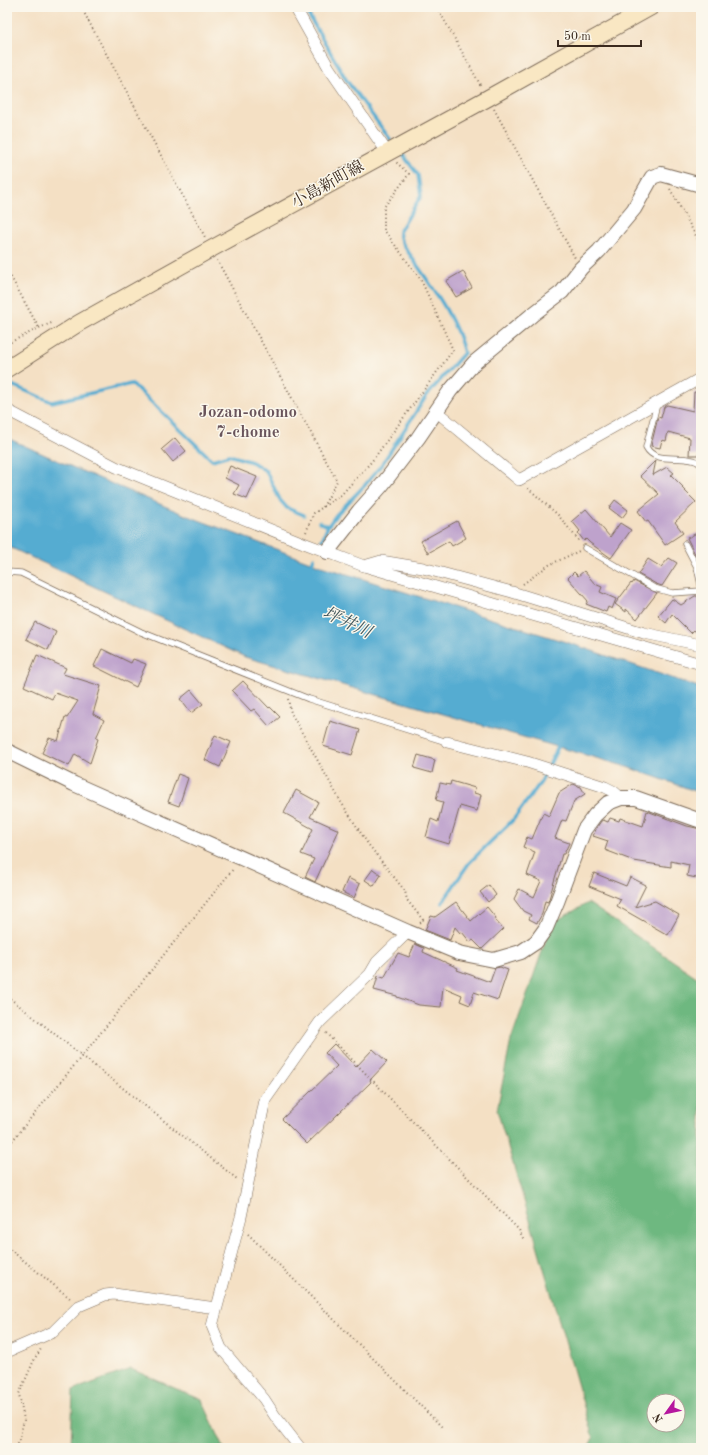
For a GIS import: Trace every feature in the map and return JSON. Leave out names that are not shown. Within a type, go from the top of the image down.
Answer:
[{"type":"main road","name":"小島新町線","points":[[7,369],[79,323],[386,152],[488,98],[651,7]]},
{"type":"street","points":[[294,7],[329,68],[386,152]]},
{"type":"street","points":[[327,552],[359,511],[387,479],[418,438],[450,391],[474,363],[562,292],[581,268],[599,251],[634,209],[652,177],[661,174],[701,185]]},
{"type":"street","points":[[436,412],[519,480],[701,378]]},
{"type":"street","points":[[7,410],[116,467],[364,566],[701,664]]},
{"type":"street","points":[[364,566],[381,561],[423,568],[512,592],[644,633],[701,645]]},
{"type":"street","points":[[447,742],[542,766],[605,787],[613,791],[621,798]]},
{"type":"street","points":[[7,751],[74,784],[408,932],[459,953],[494,960],[521,952],[536,942],[546,928],[584,830],[595,815],[608,803],[621,798],[636,798],[701,821]]},
{"type":"street","points":[[300,1448],[275,1416],[264,1399],[221,1348],[212,1326],[239,1225],[265,1100],[318,1026],[370,974],[378,962],[408,932]]},
{"type":"street","points":[[7,1352],[53,1332],[79,1306],[105,1295],[114,1294],[216,1308]]},
{"type":"lane","points":[[658,402],[646,447],[649,453],[655,457],[692,460],[701,464]]},
{"type":"lane","points":[[685,544],[697,567],[701,585]]},
{"type":"lane","points":[[585,548],[654,588],[672,593],[701,591]]},
{"type":"lane","points":[[7,572],[21,573],[141,632],[309,699],[447,742]]},
{"type":"path","points":[[80,7],[337,481],[323,507]]},
{"type":"path","points":[[437,7],[581,268]]},
{"type":"path","points":[[301,542],[314,513],[341,495],[372,461],[453,350],[421,280],[384,230],[384,207],[409,174],[386,152]]},
{"type":"path","points":[[661,174],[701,245]]},
{"type":"path","points":[[7,270],[39,328]]},
{"type":"path","points":[[7,344],[58,320]]},
{"type":"path","points":[[512,592],[549,566],[585,548],[558,516],[519,480]]},
{"type":"path","points":[[286,690],[291,713],[341,802],[368,844],[405,891],[407,900],[423,920],[408,932]]},
{"type":"path","points":[[7,1147],[236,865],[240,857]]},
{"type":"path","points":[[7,996],[230,1172],[247,1189]]},
{"type":"path","points":[[318,1026],[519,1230],[524,1240]]},
{"type":"path","points":[[239,1225],[443,1428]]},
{"type":"path","points":[[7,1247],[79,1306]]},
{"type":"path","points":[[17,1448],[24,1420],[19,1394],[35,1358],[53,1332]]},
{"type":"green space","points":[[588,903],[701,980],[701,1448],[588,1448],[593,1438],[497,1110],[511,1040],[552,923]]},
{"type":"green space","points":[[131,1369],[202,1400],[224,1448],[71,1448],[73,1390]]},
{"type":"water","name":"坪井川","points":[[7,438],[188,516],[321,566],[569,643],[701,688],[701,793],[624,766],[245,657],[7,546]]},
{"type":"building","points":[[463,271],[472,288],[456,297],[446,281]]},
{"type":"building","points":[[694,392],[701,393],[701,455],[689,455],[690,438],[668,432],[666,441],[662,440],[660,448],[651,446],[658,417],[661,418],[664,407],[667,405],[693,411]]},
{"type":"building","points":[[175,438],[186,451],[173,462],[162,449]]},
{"type":"building","points":[[656,460],[653,475],[667,467],[674,473],[671,475],[696,502],[675,522],[683,533],[665,545],[648,521],[646,522],[638,511],[659,494],[640,476]]},
{"type":"building","points":[[230,466],[257,477],[247,499],[234,494],[239,485],[225,478]]},
{"type":"building","points":[[615,500],[628,510],[622,518],[609,508]]},
{"type":"building","points":[[586,509],[610,537],[620,523],[631,530],[611,558],[586,539],[584,541],[578,533],[580,531],[572,521]]},
{"type":"building","points":[[457,521],[466,538],[452,546],[449,541],[428,553],[421,541]]},
{"type":"building","points":[[697,533],[701,542],[701,566],[687,538]]},
{"type":"building","points":[[669,558],[677,563],[662,586],[638,574],[648,559],[661,567]]},
{"type":"building","points":[[584,571],[595,584],[602,587],[600,592],[616,599],[612,609],[608,607],[606,612],[586,604],[588,601],[568,578],[574,572],[578,576]]},
{"type":"building","points":[[634,581],[657,593],[637,619],[626,609],[626,612],[615,604]]},
{"type":"building","points":[[697,596],[701,602],[701,637],[694,630],[691,633],[672,614],[666,623],[658,616],[672,599],[681,605]]},
{"type":"building","points":[[35,622],[56,632],[48,650],[26,639]]},
{"type":"building","points":[[102,649],[131,663],[133,659],[146,664],[136,687],[94,666]]},
{"type":"building","points":[[37,655],[66,668],[63,674],[101,686],[93,714],[104,720],[96,738],[98,739],[90,763],[75,754],[69,766],[42,753],[49,738],[58,741],[65,717],[67,718],[78,701],[55,693],[52,699],[24,686]]},
{"type":"building","points":[[243,681],[269,708],[270,707],[280,717],[269,726],[254,709],[251,711],[232,691]]},
{"type":"building","points":[[191,690],[203,704],[191,713],[180,699]]},
{"type":"building","points":[[330,721],[360,730],[352,755],[323,746]]},
{"type":"building","points":[[215,735],[231,742],[220,767],[205,760]]},
{"type":"building","points":[[418,755],[435,760],[432,773],[414,768]]},
{"type":"building","points":[[178,774],[188,778],[179,806],[168,802]]},
{"type":"building","points":[[451,781],[475,788],[474,793],[481,795],[477,811],[460,806],[449,844],[426,837],[431,819],[438,822],[443,802],[436,800],[440,783],[450,785]]},
{"type":"building","points":[[573,784],[581,787],[585,794],[574,801],[566,821],[562,820],[555,838],[569,843],[564,854],[562,854],[548,902],[545,901],[542,914],[537,923],[529,919],[531,915],[523,911],[514,899],[519,889],[534,897],[541,881],[527,875],[535,852],[523,847],[527,837],[532,839],[543,813],[549,816],[559,793]]},
{"type":"building","points":[[296,790],[318,802],[310,817],[339,830],[315,882],[305,877],[314,859],[301,854],[313,829],[284,813]]},
{"type":"building","points":[[647,811],[687,826],[701,829],[701,879],[687,876],[689,865],[671,861],[671,867],[634,861],[605,850],[608,841],[593,836],[601,821],[603,820],[608,822],[610,818],[619,821],[620,818],[643,826]]},
{"type":"building","points":[[373,869],[381,875],[374,886],[365,880]]},
{"type":"building","points":[[594,873],[626,886],[630,877],[646,885],[635,907],[655,901],[679,915],[668,935],[617,906],[621,899],[589,886]]},
{"type":"building","points":[[348,878],[360,884],[354,898],[342,892]]},
{"type":"building","points":[[489,885],[496,895],[488,902],[480,892]]},
{"type":"building","points":[[456,902],[471,921],[487,907],[503,929],[482,949],[473,940],[470,942],[462,932],[460,933],[455,927],[450,940],[425,930],[431,916],[435,917]]},
{"type":"building","points":[[415,944],[424,948],[423,952],[458,968],[457,970],[490,982],[495,968],[500,967],[508,970],[498,1000],[474,992],[470,1005],[460,1001],[462,995],[443,987],[441,1007],[419,1005],[397,996],[374,990],[378,976],[384,978],[398,953],[409,957]]},
{"type":"building","points":[[334,1044],[356,1067],[373,1049],[387,1062],[370,1080],[371,1082],[307,1144],[282,1119],[337,1066],[325,1053]]},
{"type":"waterway","points":[[304,7],[347,81],[390,139]]},
{"type":"waterway","points":[[322,540],[328,526],[336,515],[365,485],[382,464],[427,395],[464,353],[460,338],[446,309],[401,241],[399,232],[421,196],[418,175],[403,155]]},
{"type":"waterway","points":[[7,383],[52,402],[131,384],[212,460],[229,455],[252,462],[266,471],[280,500],[287,508],[304,515]]},
{"type":"waterway","points":[[319,522],[328,526]]},
{"type":"waterway","points":[[311,566],[314,558]]},
{"type":"waterway","points":[[442,903],[469,863],[513,820],[541,782],[560,743]]},
{"type":"district","name":"Jozan-odomo 7-chome","points":[[248,422]]}]
